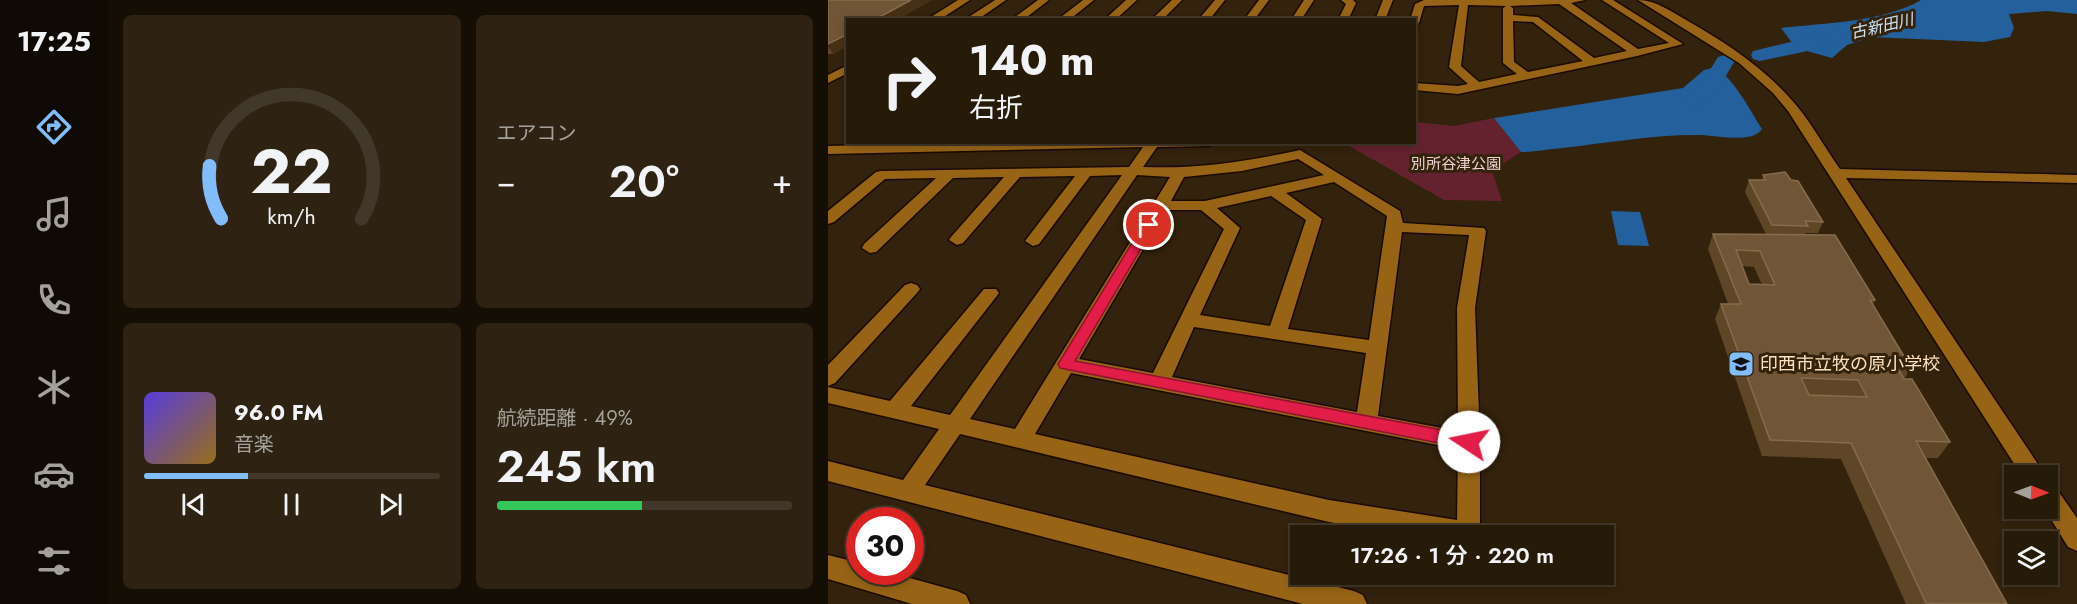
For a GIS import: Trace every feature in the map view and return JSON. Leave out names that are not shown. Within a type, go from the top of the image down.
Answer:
[{"type":"street","points":[[934,18],[965,0]]},
{"type":"street","points":[[972,18],[1001,0]]},
{"type":"street","points":[[1019,18],[1044,0]]},
{"type":"street","points":[[1065,18],[1089,0]]},
{"type":"street","points":[[1111,18],[1132,0]]},
{"type":"street","points":[[1158,18],[1177,0]]},
{"type":"street","points":[[1205,18],[1220,0]]},
{"type":"street","points":[[1250,18],[1264,0]]},
{"type":"street","points":[[1297,18],[1309,0]]},
{"type":"street","points":[[1344,18],[1351,3],[1346,0]]},
{"type":"street","points":[[1381,18],[1388,0]]},
{"type":"street","points":[[1416,18],[1420,4],[1427,2],[1580,0]]},
{"type":"street","points":[[1416,86],[1458,90],[1678,44],[1607,0]]},
{"type":"street","points":[[1643,0],[1740,56],[1774,86],[1835,173],[2028,465]]},
{"type":"street","points":[[1561,1],[1637,53]]},
{"type":"street","points":[[1464,2],[1455,67],[1477,86]]},
{"type":"street","points":[[1508,2],[1509,63],[1526,76]]},
{"type":"street","points":[[1509,18],[1535,19],[1592,62]]},
{"type":"street","points":[[1644,23],[1675,18]]},
{"type":"street","points":[[828,80],[846,69]]},
{"type":"street","points":[[828,150],[1025,144],[1152,144]]},
{"type":"street","points":[[908,491],[1152,144]]},
{"type":"street","points":[[828,219],[881,175],[1134,171],[1179,173],[1242,167],[1300,154],[1395,214],[1366,422]]},
{"type":"street","points":[[1033,240],[1086,172]]},
{"type":"street","points":[[957,240],[1017,173]]},
{"type":"street","points":[[1021,439],[1179,173]]},
{"type":"street","points":[[1835,173],[2077,179]]},
{"type":"street","points":[[870,248],[949,174]]},
{"type":"street","points":[[1161,205],[1205,206],[1337,177]]},
{"type":"street","points":[[1274,191],[1314,219],[1277,334]]},
{"type":"street","points":[[1159,382],[1232,228],[1205,206]]},
{"type":"street","points":[[828,394],[1329,511],[1469,533],[1466,308],[1478,231],[1395,227]]},
{"type":"street","points":[[828,378],[911,290]]},
{"type":"street","points":[[895,410],[990,292]]},
{"type":"street","points":[[1188,320],[1377,348]]},
{"type":"street","points":[[1065,364],[1469,442]]},
{"type":"street","points":[[828,471],[1354,604]]},
{"type":"street","points":[[2058,510],[2077,539]]},
{"type":"street","points":[[828,567],[915,599],[957,604]]},
{"type":"green space","name":"別所谷津公園","points":[[1494,118],[1521,152],[1492,171],[1502,201],[1444,200],[1346,144],[1416,144],[1416,122],[1454,126]]},
{"type":"water","points":[[1921,0],[2077,0],[2077,14],[2047,11],[2009,14],[2014,28],[2010,37],[1984,42],[1871,37],[1847,45],[1832,58],[1796,48],[1781,28],[1872,17],[1890,13]]},
{"type":"water","points":[[1712,68],[1726,76],[1740,94],[1762,129],[1757,134],[1741,138],[1704,135],[1662,136],[1521,152],[1494,118],[1683,88],[1704,70]]},
{"type":"water","points":[[1611,211],[1640,212],[1649,246],[1618,245]]},
{"type":"building","points":[[828,0],[911,0],[878,18],[846,18],[846,35],[828,44]]},
{"type":"building","points":[[1785,172],[1791,180],[1798,181],[1823,222],[1805,221],[1808,226],[1772,225],[1749,180],[1766,180],[1763,175]]},
{"type":"building","points":[[1713,234],[1835,235],[1875,300],[1870,300],[1911,368],[1897,367],[1904,379],[1912,379],[1950,442],[1916,441],[2007,604],[1926,603],[1851,443],[1770,440],[1721,304],[1741,304]],"holes":[[[1736,250],[1760,251],[1775,285],[1749,284]],[[1801,378],[1858,380],[1867,397],[1809,395]]]},
{"type":"waterway","name":"古新田川","points":[[1760,55],[1796,48],[1837,36]]},
{"type":"waterway","name":"古新田川","points":[[1693,100],[1711,86],[1725,61]]},
{"type":"place","name":"印西市立牧の原小学校","points":[[1741,364]]},
{"type":"route","points":[[1149,225],[1065,364],[1469,442]]}]
